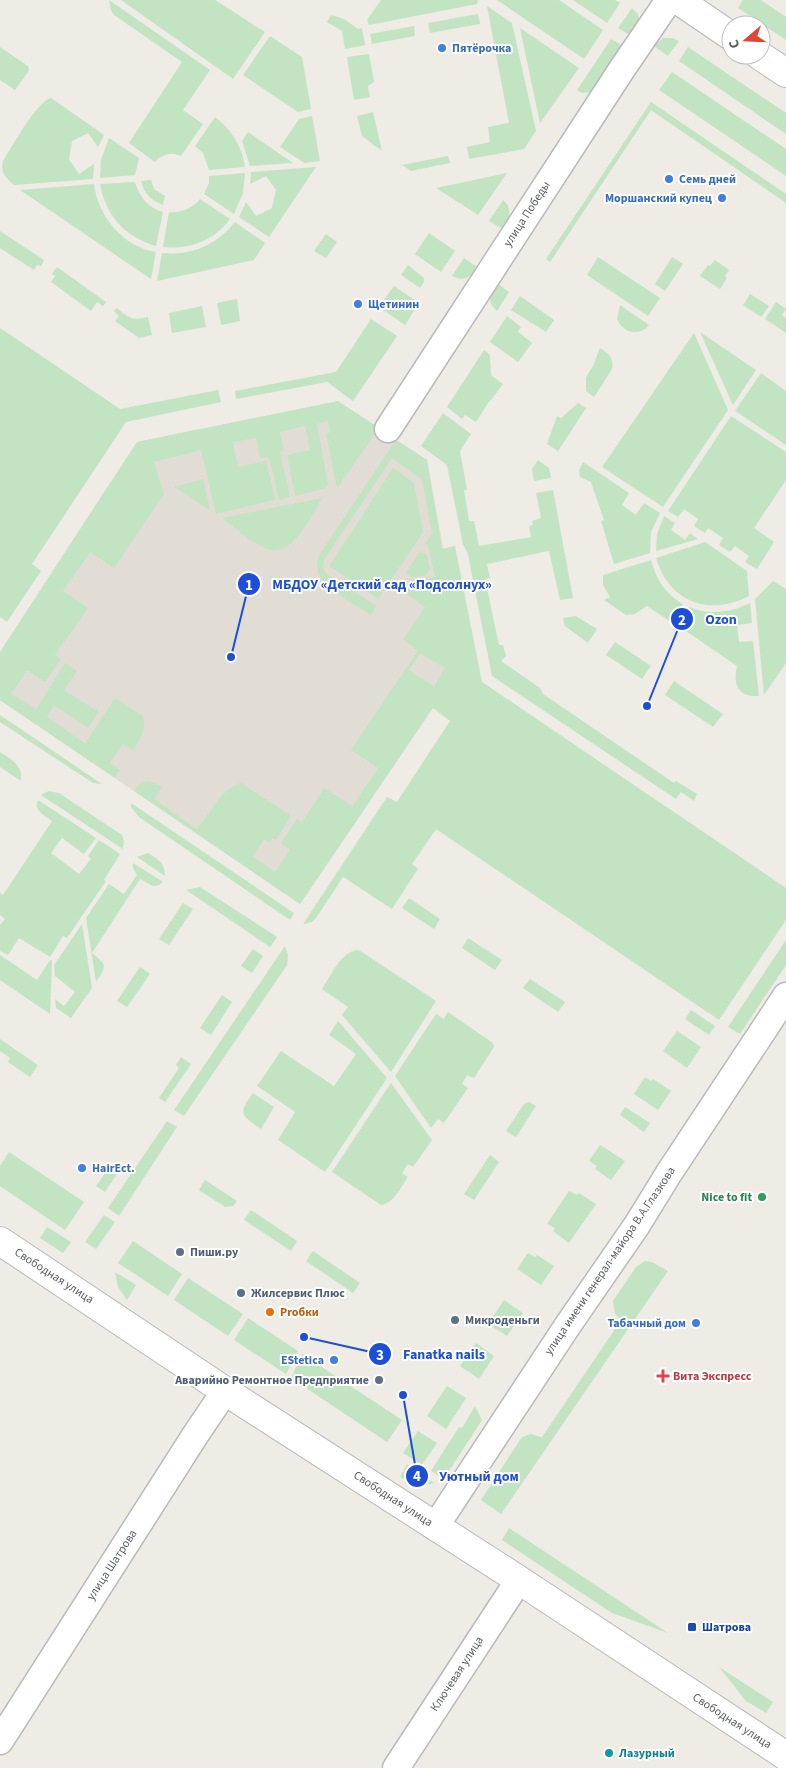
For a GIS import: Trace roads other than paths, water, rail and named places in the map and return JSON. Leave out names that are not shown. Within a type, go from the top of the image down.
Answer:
[{"type":"main road","points":[[678,0],[721,29]]},
{"type":"main road","points":[[771,63],[786,73]]},
{"type":"main road","name":"Свободная улица","points":[[0,1241],[226,1391],[519,1580],[786,1756]]},
{"type":"street","name":"улица Победы","points":[[388,429],[616,77],[669,0]]},
{"type":"street","name":"улица имени генерал-майора В.А.Глазкова","points":[[435,1527],[568,1325],[637,1225],[669,1173],[786,996]]},
{"type":"street","name":"улица Шатрова","points":[[0,1741],[196,1434],[226,1391]]},
{"type":"street","name":"Ключевая улица","points":[[396,1768],[519,1580]]},
{"type":"place","name":"Пятёрочка","points":[[442,48]]},
{"type":"place","name":"Семь дней","points":[[669,179]]},
{"type":"place","name":"Моршанский купец","points":[[722,198]]},
{"type":"place","name":"Щетинин","points":[[358,304]]},
{"type":"place","name":"МБДОУ «Детский сад «Подсолнух»","points":[[231,657]]},
{"type":"place","name":"Ozon","points":[[647,706]]},
{"type":"place","name":"HairEct.","points":[[82,1168]]},
{"type":"place","name":"Nice to fit","points":[[762,1197]]},
{"type":"place","name":"Пиши.ру","points":[[180,1252]]},
{"type":"place","name":"Жилсервис Плюс","points":[[241,1293]]},
{"type":"place","name":"Proбки","points":[[270,1312]]},
{"type":"place","name":"Микроденьги","points":[[455,1320]]},
{"type":"place","name":"Табачный дом","points":[[696,1323]]},
{"type":"place","name":"Fanatka nails","points":[[304,1337]]},
{"type":"place","name":"EStetica","points":[[334,1360]]},
{"type":"place","name":"Вита Экспресс","points":[[663,1376]]},
{"type":"place","name":"Аварийно Ремонтное Предприятие","points":[[379,1380]]},
{"type":"place","name":"Уютный дом","points":[[403,1395]]},
{"type":"place","name":"Шатрова","points":[[692,1627]]},
{"type":"place","name":"Лазурный","points":[[609,1753]]}]
